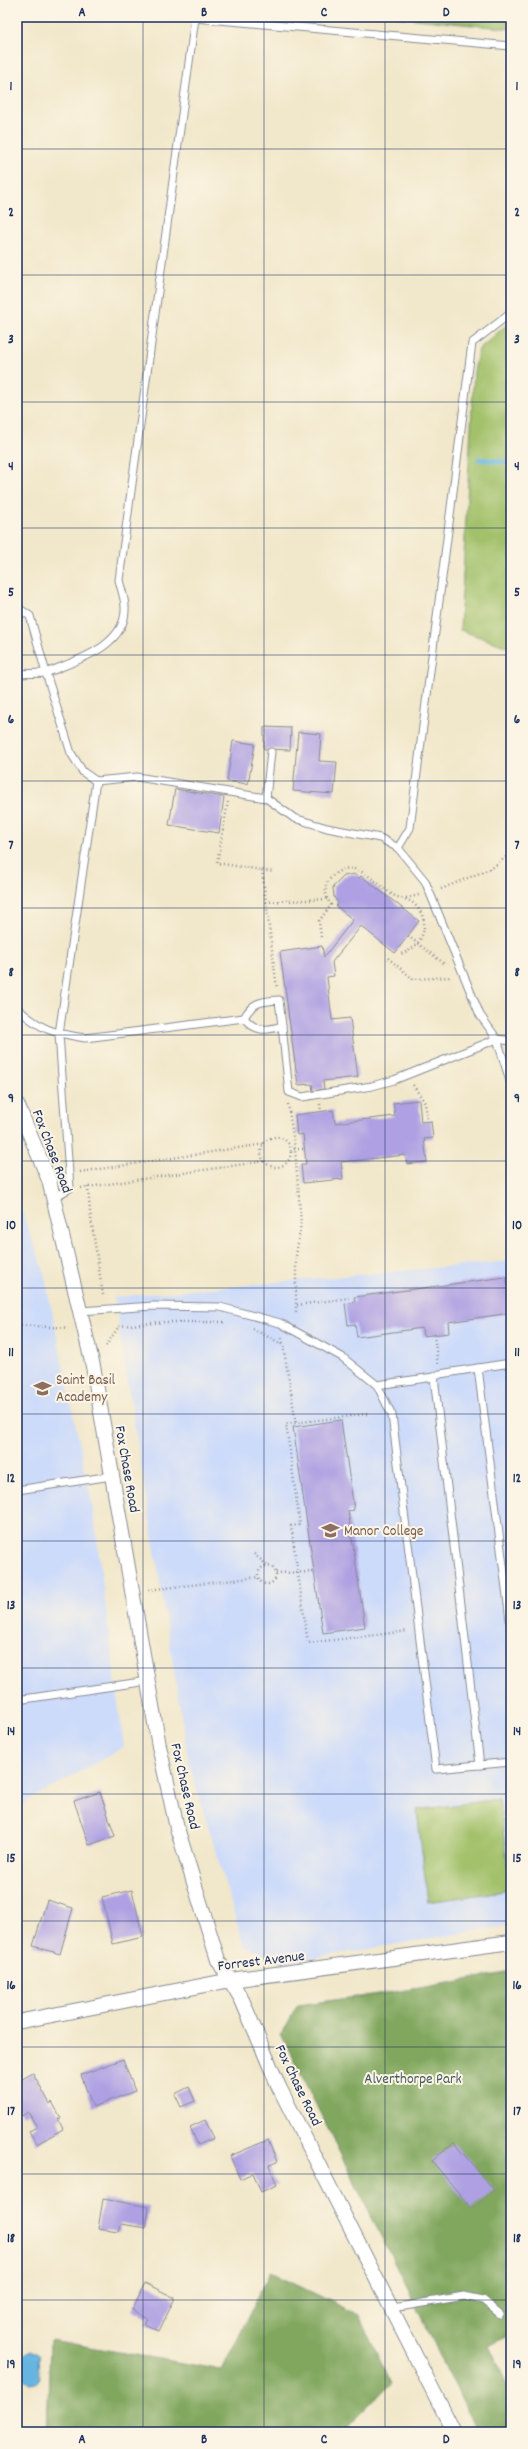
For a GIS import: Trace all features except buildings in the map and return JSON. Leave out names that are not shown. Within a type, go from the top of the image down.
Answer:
[{"type":"street","name":"Fox Chase Road","points":[[17,1104],[49,1180],[94,1366],[159,1746],[177,1828],[218,1960],[231,1980],[279,2087],[393,2308],[454,2432]]},
{"type":"street","name":"Forrest Avenue","points":[[17,2022],[231,1980],[511,1942]]},
{"type":"lane","points":[[17,674],[46,673],[103,648],[120,629],[126,608],[119,580],[194,18],[511,46]]},
{"type":"lane","points":[[398,848],[410,828],[472,343],[511,313]]},
{"type":"lane","points":[[17,607],[30,616],[71,753],[83,772],[96,781],[137,778],[266,798],[294,818],[327,828],[380,838],[398,848],[425,881],[480,1015],[497,1040],[511,1084]]},
{"type":"lane","points":[[266,798],[271,752]]},
{"type":"lane","points":[[53,1198],[70,1188],[59,1034],[96,781]]},
{"type":"lane","points":[[244,1018],[249,1008],[261,1001],[279,1000],[289,1092],[302,1097],[372,1086],[406,1075],[497,1040],[511,1041]]},
{"type":"lane","points":[[17,1008],[35,1025],[59,1034],[85,1038],[244,1018]]},
{"type":"lane","points":[[244,1018],[251,1027],[264,1031],[282,1026]]},
{"type":"lane","points":[[80,1311],[153,1306],[220,1307],[289,1327],[342,1357],[377,1385],[392,1414],[436,1769],[511,1762]]},
{"type":"lane","points":[[377,1385],[511,1363]]},
{"type":"lane","points":[[478,1368],[511,1628]]},
{"type":"lane","points":[[437,1376],[480,1765]]},
{"type":"lane","points":[[17,1490],[112,1476]]},
{"type":"lane","points":[[17,1700],[148,1680]]},
{"type":"lane","points":[[393,2308],[464,2296],[483,2300],[500,2314]]},
{"type":"path","points":[[230,792],[217,863],[274,872]]},
{"type":"path","points":[[406,898],[457,884],[492,868],[511,853]]},
{"type":"path","points":[[321,937],[319,921],[331,905],[327,898],[326,890],[328,881],[344,868],[349,868],[366,874],[395,896],[406,898],[415,904],[424,923],[423,935],[412,950],[400,954]]},
{"type":"path","points":[[262,870],[279,1000]]},
{"type":"path","points":[[266,902],[327,898]]},
{"type":"path","points":[[408,936],[442,963]]},
{"type":"path","points":[[388,958],[413,979],[464,976]]},
{"type":"path","points":[[406,1075],[424,1103],[427,1119]]},
{"type":"path","points":[[289,1092],[287,1098],[301,1223],[296,1256],[296,1314]]},
{"type":"path","points":[[69,1174],[264,1144],[271,1138],[281,1138],[289,1143],[293,1149],[291,1157],[284,1165],[275,1167],[265,1161],[262,1154],[264,1144]]},
{"type":"path","points":[[293,1149],[304,1149]]},
{"type":"path","points":[[70,1188],[88,1187],[265,1161]]},
{"type":"path","points":[[88,1187],[90,1212],[103,1295]]},
{"type":"path","points":[[297,1306],[349,1298]]},
{"type":"path","points":[[106,1346],[119,1326],[164,1322],[227,1322]]},
{"type":"path","points":[[17,1325],[73,1328]]},
{"type":"path","points":[[246,1328],[284,1345]]},
{"type":"path","points":[[434,1335],[437,1376]]},
{"type":"path","points":[[282,1338],[296,1423]]},
{"type":"path","points":[[367,1414],[286,1424],[300,1525],[291,1526],[308,1643],[418,1630]]},
{"type":"path","points":[[254,1554],[269,1566],[276,1574]]},
{"type":"path","points":[[269,1566],[260,1570],[259,1577],[262,1582],[268,1584],[274,1580],[276,1574]]},
{"type":"path","points":[[276,1574],[315,1572]]},
{"type":"path","points":[[148,1590],[259,1577]]},
{"type":"shaded area","name":"Saint Basil Academy","points":[[17,1199],[43,1268],[93,1509],[124,1747],[17,1807]]},
{"type":"shaded area","name":"Manor College","points":[[511,1261],[511,1925],[284,1963],[244,1946],[189,1763],[114,1297]]},
{"type":"green space","points":[[396,17],[511,17],[511,29]]},
{"type":"green space","points":[[511,321],[511,648],[460,630],[474,371],[479,349]]},
{"type":"green space","points":[[499,1799],[511,1890],[428,1902],[417,1810]]},
{"type":"green space","name":"Alverthorpe Park","points":[[511,1972],[511,2334],[489,2346],[511,2393],[511,2432],[478,2432],[281,2034],[298,2005],[408,1990]]},
{"type":"green space","points":[[270,2272],[359,2315],[391,2383],[343,2432],[47,2432],[50,2340],[222,2370]]},
{"type":"water","points":[[31,2350],[39,2355],[40,2378],[36,2383],[30,2384],[23,2377],[22,2356]]},
{"type":"waterway","points":[[479,459],[511,463]]},
{"type":"place","name":"Saint Basil Academy","points":[[43,1388]]},
{"type":"place","name":"Manor College","points":[[331,1530]]}]
